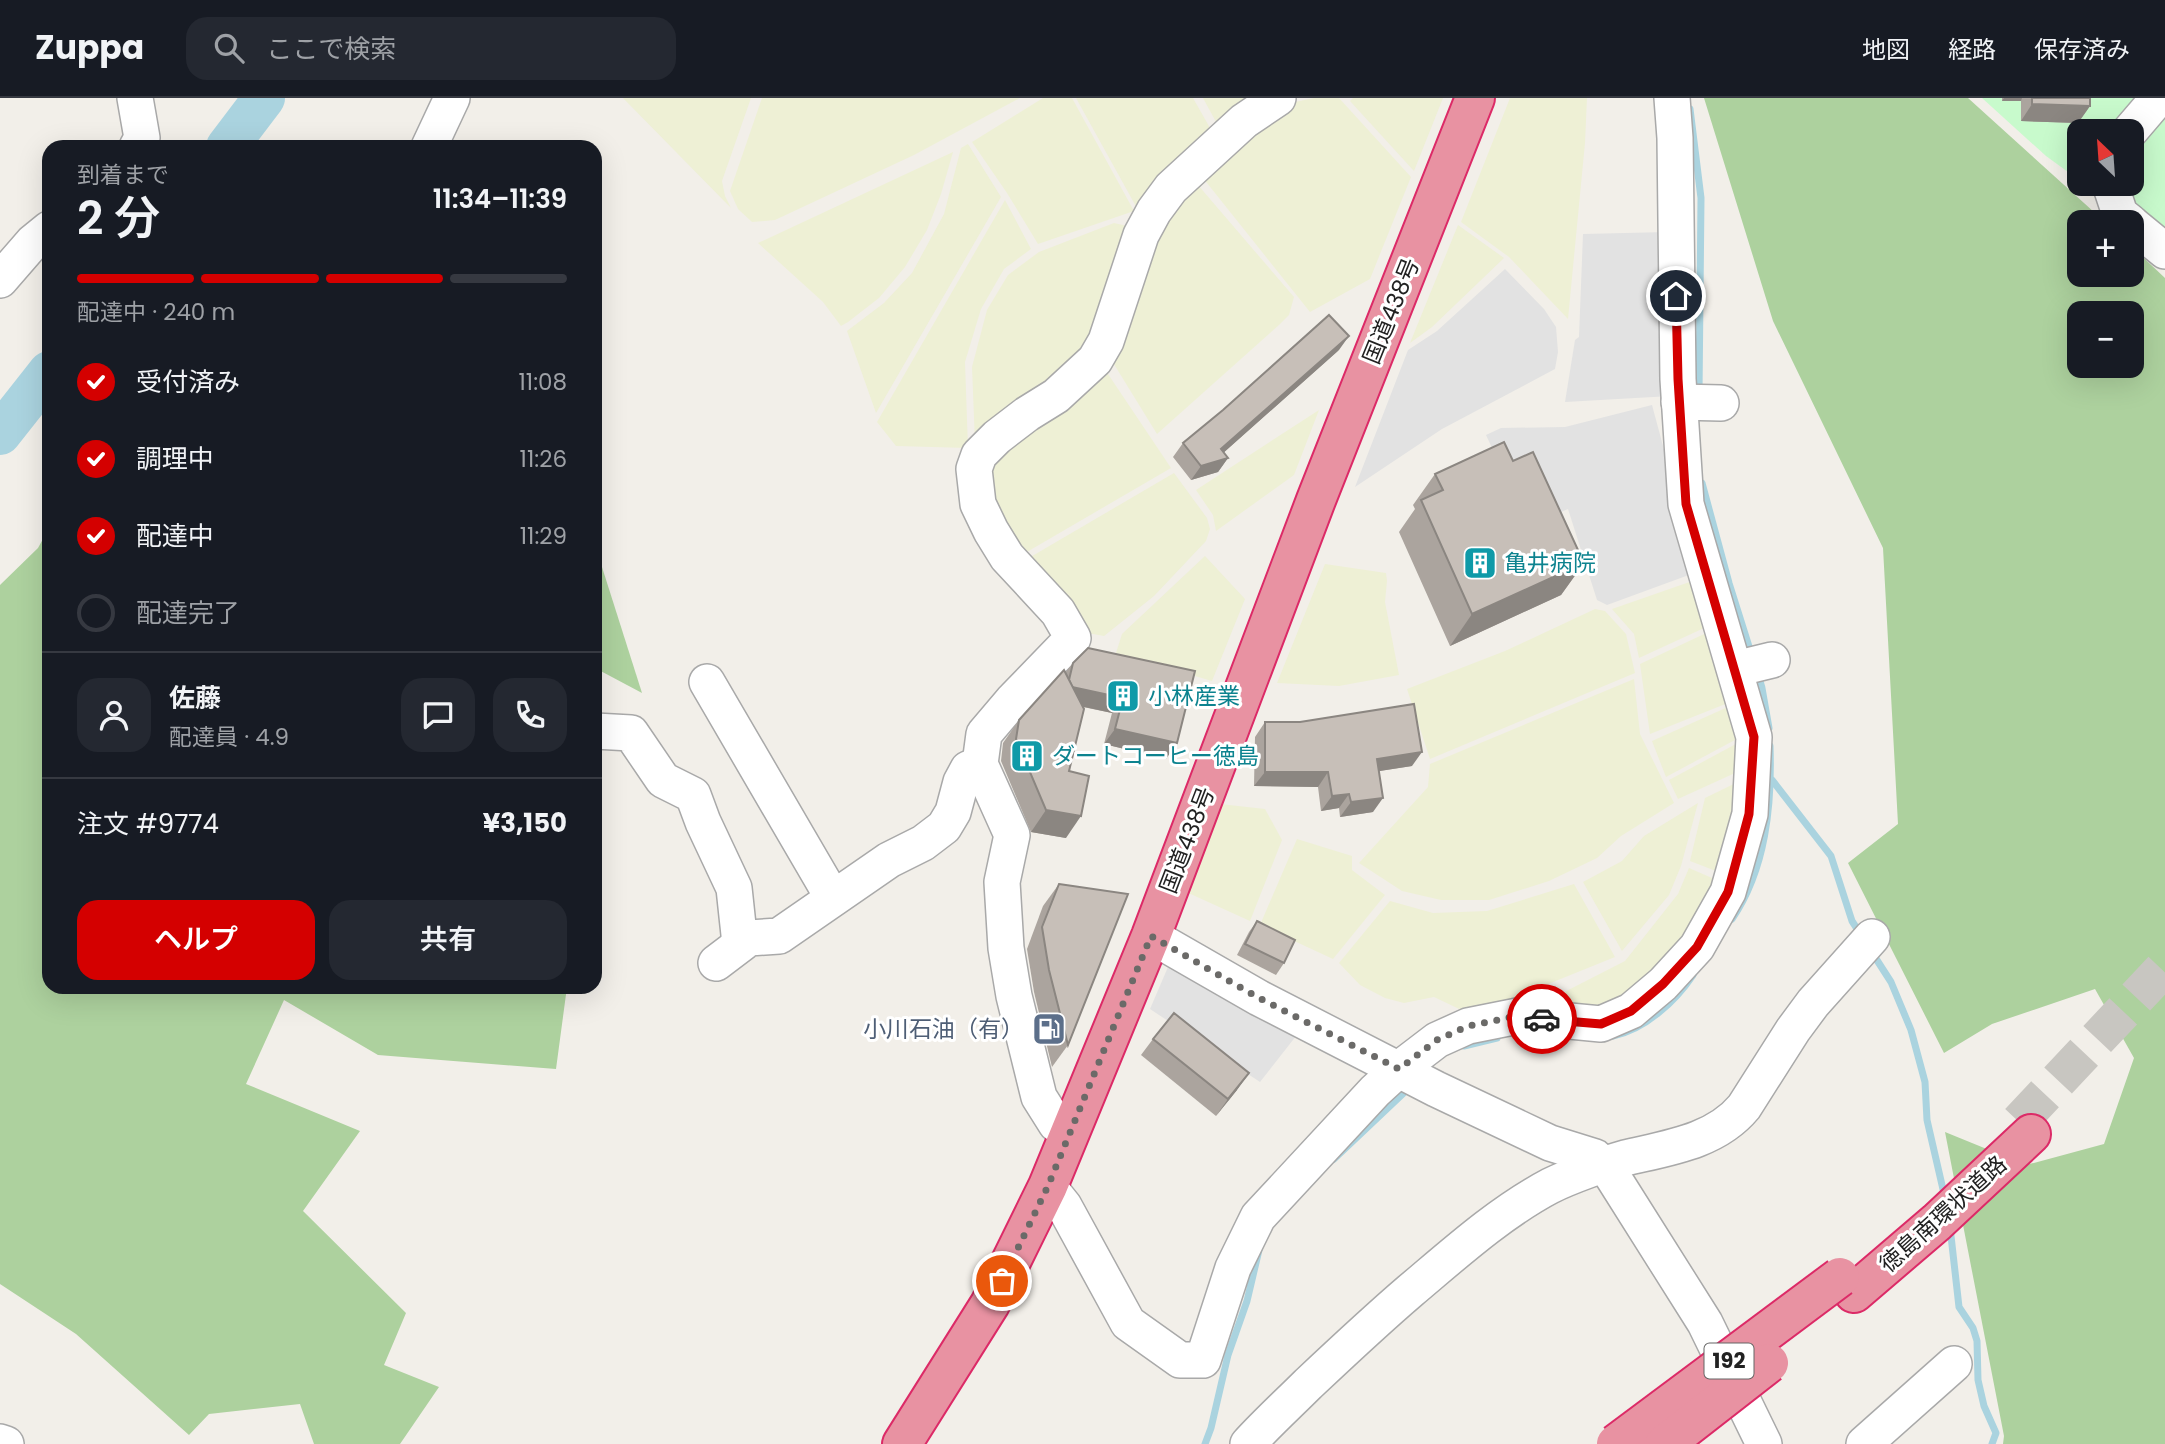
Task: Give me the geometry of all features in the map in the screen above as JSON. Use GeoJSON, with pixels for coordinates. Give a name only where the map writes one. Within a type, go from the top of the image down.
{"type":"FeatureCollection","features":[{"type":"Feature","properties":{"kind":"highway","name":"国道438号"},"geometry":{"type":"LineString","coordinates":[[902,1444],[990,1304],[1048,1186],[1151,936],[1316,500],[1475,98]]}},
{"type":"Feature","properties":{"kind":"highway","name":"徳島南環状道路"},"geometry":{"type":"LineString","coordinates":[[1847,1285],[1895,1234],[1977,1174],[2025,1128]]}},
{"type":"Feature","properties":{"kind":"highway","name":"192"},"geometry":{"type":"LineString","coordinates":[[1616,1444],[1847,1285]]}},
{"type":"Feature","properties":{"kind":"highway","name":"192"},"geometry":{"type":"LineString","coordinates":[[1665,1444],[1847,1285]]}},
{"type":"Feature","properties":{"kind":"street"},"geometry":{"type":"LineString","coordinates":[[135,98],[141,140]]}},
{"type":"Feature","properties":{"kind":"street"},"geometry":{"type":"LineString","coordinates":[[432,140],[452,98]]}},
{"type":"Feature","properties":{"kind":"street"},"geometry":{"type":"LineString","coordinates":[[1069,1134],[1056,1124],[1039,1097],[1014,996],[1006,948],[1002,882],[1012,835],[980,764],[984,734],[1073,638],[1058,612],[1007,557],[991,531],[978,504],[974,469],[979,455],[1007,429],[1056,396],[1096,360],[1106,341],[1141,235],[1171,188],[1244,121],[1278,98]]}},
{"type":"Feature","properties":{"kind":"street"},"geometry":{"type":"LineString","coordinates":[[1048,1186],[1065,1206],[1128,1323],[1181,1360],[1203,1360],[1233,1268],[1258,1217],[1375,1091],[1399,1069],[1437,1040],[1468,1026],[1517,1016],[1601,1024],[1631,1011],[1663,984],[1697,947],[1728,892],[1749,814],[1754,737],[1686,504],[1679,402],[1672,98]]}},
{"type":"Feature","properties":{"kind":"street"},"geometry":{"type":"LineString","coordinates":[[2140,119],[2154,103],[2165,98]]}},
{"type":"Feature","properties":{"kind":"street"},"geometry":{"type":"LineString","coordinates":[[2144,234],[2165,251]]}},
{"type":"Feature","properties":{"kind":"street"},"geometry":{"type":"LineString","coordinates":[[0,280],[42,235]]}},
{"type":"Feature","properties":{"kind":"street"},"geometry":{"type":"LineString","coordinates":[[1679,402],[1721,403]]}},
{"type":"Feature","properties":{"kind":"street"},"geometry":{"type":"LineString","coordinates":[[1735,669],[1772,660]]}},
{"type":"Feature","properties":{"kind":"street"},"geometry":{"type":"LineString","coordinates":[[707,682],[833,898]]}},
{"type":"Feature","properties":{"kind":"street"},"geometry":{"type":"LineString","coordinates":[[602,732],[631,733],[663,779],[693,795],[734,888],[728,954],[749,938],[779,936],[889,860],[923,843],[944,827],[953,812],[961,782],[968,769],[980,764]]}},
{"type":"Feature","properties":{"kind":"street"},"geometry":{"type":"LineString","coordinates":[[1151,936],[1259,998],[1436,1089],[1550,1143],[1595,1157],[1611,1174],[1704,1323],[1764,1444]]}},
{"type":"Feature","properties":{"kind":"street"},"geometry":{"type":"LineString","coordinates":[[1248,1444],[1365,1331],[1449,1258],[1503,1217],[1551,1186],[1603,1166],[1699,1138],[1735,1118],[1813,1003],[1872,937]]}},
{"type":"Feature","properties":{"kind":"street"},"geometry":{"type":"LineString","coordinates":[[1864,1444],[1954,1364]]}},
{"type":"Feature","properties":{"kind":"street"},"geometry":{"type":"LineString","coordinates":[[0,1442],[6,1444]]}},
{"type":"Feature","properties":{"kind":"green space"},"geometry":{"type":"Polygon","coordinates":[[[623,98],[751,98],[722,181],[731,208],[623,98]]]}},
{"type":"Feature","properties":{"kind":"green space"},"geometry":{"type":"Polygon","coordinates":[[[762,98],[1020,98],[914,155],[775,220],[752,222],[738,209],[730,191],[762,98]]]}},
{"type":"Feature","properties":{"kind":"green space"},"geometry":{"type":"Polygon","coordinates":[[[1043,98],[1072,98],[1134,211],[1038,244],[972,142],[1043,98]]]}},
{"type":"Feature","properties":{"kind":"green space"},"geometry":{"type":"Polygon","coordinates":[[[1076,98],[1193,98],[1214,135],[1138,210],[1076,98]]]}},
{"type":"Feature","properties":{"kind":"green space"},"geometry":{"type":"Polygon","coordinates":[[[1203,98],[1261,98],[1221,131],[1203,98]]]}},
{"type":"Feature","properties":{"kind":"green space"},"geometry":{"type":"Polygon","coordinates":[[[1314,98],[1339,98],[1411,177],[1370,279],[1310,312],[1199,173],[1261,118],[1295,102],[1314,98]]]}},
{"type":"Feature","properties":{"kind":"green space"},"geometry":{"type":"Polygon","coordinates":[[[1353,98],[1443,98],[1414,171],[1350,101],[1353,98]]]}},
{"type":"Feature","properties":{"kind":"green space"},"geometry":{"type":"Polygon","coordinates":[[[1510,98],[1587,98],[1568,319],[1509,257],[1461,222],[1510,98]]]}},
{"type":"Feature","properties":{"kind":"green space"},"geometry":{"type":"Polygon","coordinates":[[[1704,98],[1968,98],[2067,188],[2067,196],[2076,196],[2092,210],[2067,210],[2067,287],[2144,287],[2144,258],[2165,278],[2165,1444],[2003,1444],[2004,1436],[1945,1132],[2026,1165],[2104,1144],[2134,1058],[2095,989],[1992,1024],[1944,1053],[1848,863],[1898,824],[1883,548],[1773,321],[1704,98]]]}},
{"type":"Feature","properties":{"kind":"green space"},"geometry":{"type":"Polygon","coordinates":[[[1982,98],[2144,98],[2128,119],[2067,119],[2067,171],[2046,156],[1982,98]]]}},
{"type":"Feature","properties":{"kind":"green space"},"geometry":{"type":"Polygon","coordinates":[[[2165,115],[2165,239],[2144,223],[2144,210],[2125,208],[2122,196],[2144,196],[2144,136],[2165,115]]]}},
{"type":"Feature","properties":{"kind":"green space"},"geometry":{"type":"Polygon","coordinates":[[[968,144],[1001,197],[876,413],[847,331],[884,303],[912,273],[944,214],[961,148],[968,144]]]}},
{"type":"Feature","properties":{"kind":"green space"},"geometry":{"type":"Polygon","coordinates":[[[953,152],[927,230],[905,267],[879,298],[841,326],[823,302],[758,243],[953,152]]]}},
{"type":"Feature","properties":{"kind":"green space"},"geometry":{"type":"Polygon","coordinates":[[[1192,178],[1294,297],[1289,315],[1279,325],[1157,434],[1112,361],[1147,246],[1192,178]]]}},
{"type":"Feature","properties":{"kind":"green space"},"geometry":{"type":"Polygon","coordinates":[[[1005,200],[1031,249],[1004,269],[981,309],[965,362],[968,448],[896,446],[877,422],[1005,200]]]}},
{"type":"Feature","properties":{"kind":"green space"},"geometry":{"type":"Polygon","coordinates":[[[1114,223],[1136,228],[1098,340],[975,443],[972,367],[987,310],[1008,275],[1039,252],[1114,223]]]}},
{"type":"Feature","properties":{"kind":"green space"},"geometry":{"type":"Polygon","coordinates":[[[1458,225],[1504,258],[1432,327],[1410,343],[1458,225]]]}},
{"type":"Feature","properties":{"kind":"green space"},"geometry":{"type":"Polygon","coordinates":[[[1099,372],[1108,374],[1171,468],[1020,556],[998,528],[988,460],[1099,372]]]}},
{"type":"Feature","properties":{"kind":"green space"},"geometry":{"type":"Polygon","coordinates":[[[1319,410],[1294,475],[1216,531],[1213,515],[1196,490],[1319,410]]]}},
{"type":"Feature","properties":{"kind":"green space"},"geometry":{"type":"Polygon","coordinates":[[[1174,473],[1207,518],[1210,529],[1206,541],[1154,596],[1104,636],[1082,632],[1022,562],[1174,473]]]}},
{"type":"Feature","properties":{"kind":"green space"},"geometry":{"type":"Polygon","coordinates":[[[42,541],[42,994],[566,994],[556,1069],[378,1055],[284,1000],[246,1084],[360,1131],[303,1211],[406,1313],[384,1365],[439,1387],[400,1444],[314,1444],[300,1404],[209,1414],[189,1435],[76,1334],[0,1284],[0,585],[38,548],[42,541]]]}},
{"type":"Feature","properties":{"kind":"green space"},"geometry":{"type":"Polygon","coordinates":[[[1205,556],[1245,599],[1212,681],[1116,653],[1122,634],[1205,556]]]}},
{"type":"Feature","properties":{"kind":"green space"},"geometry":{"type":"Polygon","coordinates":[[[1325,564],[1386,573],[1385,602],[1399,675],[1339,686],[1277,683],[1325,564]]]}},
{"type":"Feature","properties":{"kind":"green space"},"geometry":{"type":"Polygon","coordinates":[[[602,567],[642,693],[602,672],[602,567]]]}},
{"type":"Feature","properties":{"kind":"green space"},"geometry":{"type":"Polygon","coordinates":[[[1701,578],[1715,623],[1639,658],[1634,634],[1612,609],[1701,578]]]}},
{"type":"Feature","properties":{"kind":"green space"},"geometry":{"type":"Polygon","coordinates":[[[1595,609],[1605,611],[1626,634],[1635,673],[1430,759],[1407,689],[1505,651],[1595,609]]]}},
{"type":"Feature","properties":{"kind":"green space"},"geometry":{"type":"Polygon","coordinates":[[[1717,628],[1738,699],[1650,734],[1640,664],[1717,628]]]}},
{"type":"Feature","properties":{"kind":"green space"},"geometry":{"type":"Polygon","coordinates":[[[1634,679],[1640,734],[1674,803],[1621,836],[1597,858],[1549,881],[1489,900],[1441,900],[1402,891],[1359,863],[1428,787],[1430,764],[1634,679]]]}},
{"type":"Feature","properties":{"kind":"green space"},"geometry":{"type":"Polygon","coordinates":[[[1739,702],[1746,734],[1666,777],[1652,741],[1739,702]]]}},
{"type":"Feature","properties":{"kind":"green space"},"geometry":{"type":"Polygon","coordinates":[[[1747,738],[1746,768],[1678,799],[1669,780],[1747,738]]]}},
{"type":"Feature","properties":{"kind":"green space"},"geometry":{"type":"Polygon","coordinates":[[[1742,780],[1721,873],[1690,861],[1705,798],[1742,780]]]}},
{"type":"Feature","properties":{"kind":"green space"},"geometry":{"type":"Polygon","coordinates":[[[1698,803],[1681,866],[1669,895],[1622,951],[1583,882],[1622,861],[1644,836],[1698,803]]]}},
{"type":"Feature","properties":{"kind":"green space"},"geometry":{"type":"Polygon","coordinates":[[[1220,804],[1265,809],[1282,840],[1250,921],[1184,891],[1220,804]]]}},
{"type":"Feature","properties":{"kind":"green space"},"geometry":{"type":"Polygon","coordinates":[[[1297,839],[1352,856],[1352,870],[1385,895],[1333,959],[1260,925],[1297,839]]]}},
{"type":"Feature","properties":{"kind":"green space"},"geometry":{"type":"Polygon","coordinates":[[[1689,868],[1719,881],[1680,958],[1601,1016],[1535,1007],[1625,961],[1678,894],[1689,868]]]}},
{"type":"Feature","properties":{"kind":"green space"},"geometry":{"type":"Polygon","coordinates":[[[1574,884],[1615,957],[1526,993],[1516,1008],[1476,1017],[1434,997],[1404,1003],[1385,998],[1360,985],[1339,963],[1390,901],[1433,913],[1487,911],[1574,884]]]}},
{"type":"Feature","properties":{"kind":"shaded area"},"geometry":{"type":"Polygon","coordinates":[[[1667,232],[1671,396],[1565,402],[1575,340],[1579,337],[1583,234],[1667,232]]]}},
{"type":"Feature","properties":{"kind":"shaded area"},"geometry":{"type":"Polygon","coordinates":[[[1505,269],[1544,309],[1556,327],[1558,352],[1555,369],[1442,429],[1355,487],[1408,350],[1437,331],[1505,269]]]}},
{"type":"Feature","properties":{"kind":"shaded area"},"geometry":{"type":"Polygon","coordinates":[[[1652,405],[1697,572],[1607,605],[1597,600],[1568,509],[1537,522],[1505,476],[1486,435],[1501,428],[1565,427],[1652,405]]]}},
{"type":"Feature","properties":{"kind":"shaded area"},"geometry":{"type":"Polygon","coordinates":[[[1171,960],[1300,1031],[1260,1082],[1150,1009],[1171,960]]]}},
{"type":"Feature","properties":{"kind":"building"},"geometry":{"type":"Polygon","coordinates":[[[2032,98],[2090,98],[2090,106],[2032,104],[2032,98]]]}},
{"type":"Feature","properties":{"kind":"building"},"geometry":{"type":"Polygon","coordinates":[[[1329,315],[1349,336],[1221,449],[1228,458],[1201,466],[1183,443],[1329,315]]]}},
{"type":"Feature","properties":{"kind":"building","name":"亀井病院"},"geometry":{"type":"Polygon","coordinates":[[[1504,442],[1513,461],[1533,452],[1584,563],[1472,614],[1421,500],[1443,490],[1435,474],[1504,442]]]}},
{"type":"Feature","properties":{"kind":"building"},"geometry":{"type":"Polygon","coordinates":[[[1088,648],[1195,671],[1177,743],[1115,729],[1123,698],[1072,687],[1069,680],[1073,663],[1088,648]]]}},
{"type":"Feature","properties":{"kind":"building"},"geometry":{"type":"Polygon","coordinates":[[[1064,670],[1084,709],[1069,771],[1089,776],[1081,816],[1046,810],[1016,739],[1019,720],[1064,670]]]}},
{"type":"Feature","properties":{"kind":"building"},"geometry":{"type":"Polygon","coordinates":[[[1414,704],[1422,752],[1377,759],[1383,798],[1351,802],[1349,794],[1332,796],[1328,772],[1265,772],[1265,722],[1300,722],[1414,704]]]}},
{"type":"Feature","properties":{"kind":"building"},"geometry":{"type":"Polygon","coordinates":[[[1059,884],[1128,894],[1068,1045],[1049,970],[1042,927],[1059,884]]]}},
{"type":"Feature","properties":{"kind":"building"},"geometry":{"type":"Polygon","coordinates":[[[1257,921],[1295,940],[1284,963],[1245,944],[1257,921]]]}},
{"type":"Feature","properties":{"kind":"building"},"geometry":{"type":"Polygon","coordinates":[[[1174,1013],[1249,1073],[1228,1099],[1153,1039],[1174,1013]]]}},
{"type":"Feature","properties":{"kind":"waterway"},"geometry":{"type":"LineString","coordinates":[[232,140],[264,98]]}},
{"type":"Feature","properties":{"kind":"waterway"},"geometry":{"type":"LineString","coordinates":[[1690,109],[1701,198],[1699,394]]}},
{"type":"Feature","properties":{"kind":"waterway"},"geometry":{"type":"LineString","coordinates":[[0,434],[42,381]]}},
{"type":"Feature","properties":{"kind":"waterway"},"geometry":{"type":"LineString","coordinates":[[1702,483],[1752,656]]}},
{"type":"Feature","properties":{"kind":"waterway"},"geometry":{"type":"LineString","coordinates":[[1758,674],[1769,728]]}},
{"type":"Feature","properties":{"kind":"waterway"},"geometry":{"type":"LineString","coordinates":[[1732,919],[1753,879],[1764,836],[1770,791],[1770,746]]}},
{"type":"Feature","properties":{"kind":"waterway"},"geometry":{"type":"LineString","coordinates":[[1772,780],[1831,856],[1852,921],[1861,935]]}},
{"type":"Feature","properties":{"kind":"waterway"},"geometry":{"type":"LineString","coordinates":[[1873,954],[1891,982],[1911,1030],[1925,1082],[1927,1120],[1945,1198]]}},
{"type":"Feature","properties":{"kind":"waterway"},"geometry":{"type":"LineString","coordinates":[[1613,1036],[1636,1028],[1658,1013],[1693,975]]}},
{"type":"Feature","properties":{"kind":"waterway"},"geometry":{"type":"LineString","coordinates":[[1464,1046],[1497,1038]]}},
{"type":"Feature","properties":{"kind":"waterway"},"geometry":{"type":"LineString","coordinates":[[1334,1159],[1409,1088]]}},
{"type":"Feature","properties":{"kind":"waterway"},"geometry":{"type":"LineString","coordinates":[[1950,1227],[1959,1307],[1973,1328],[1977,1341],[1978,1380],[1984,1406],[1996,1433],[1992,1444]]}},
{"type":"Feature","properties":{"kind":"waterway"},"geometry":{"type":"LineString","coordinates":[[1205,1444],[1228,1355],[1247,1301],[1259,1250]]}},
{"type":"Feature","properties":{"kind":"tunnel"},"geometry":{"type":"LineString","coordinates":[[2019,1122],[2165,967]]}},
{"type":"Feature","properties":{"kind":"way so far"},"geometry":{"type":"LineString","coordinates":[[1002,1281],[1048,1186],[1151,936],[1259,998],[1399,1069],[1437,1040],[1468,1026],[1517,1016],[1542,1019]]}},
{"type":"Feature","properties":{"kind":"place","name":"亀井病院"},"geometry":{"type":"Point","coordinates":[1480,563]}},
{"type":"Feature","properties":{"kind":"place","name":"小林産業"},"geometry":{"type":"Point","coordinates":[1123,696]}},
{"type":"Feature","properties":{"kind":"place","name":"ダートコーヒー徳島"},"geometry":{"type":"Point","coordinates":[1027,756]}},
{"type":"Feature","properties":{"kind":"place","name":"小川石油（有）"},"geometry":{"type":"Point","coordinates":[1049,1029]}},
{"type":"Feature","properties":{"kind":"route"},"geometry":{"type":"LineString","coordinates":[[1542,1019],[1601,1024],[1631,1011],[1663,984],[1697,947],[1728,892],[1749,814],[1754,737],[1686,504],[1676,296]]}}]}
